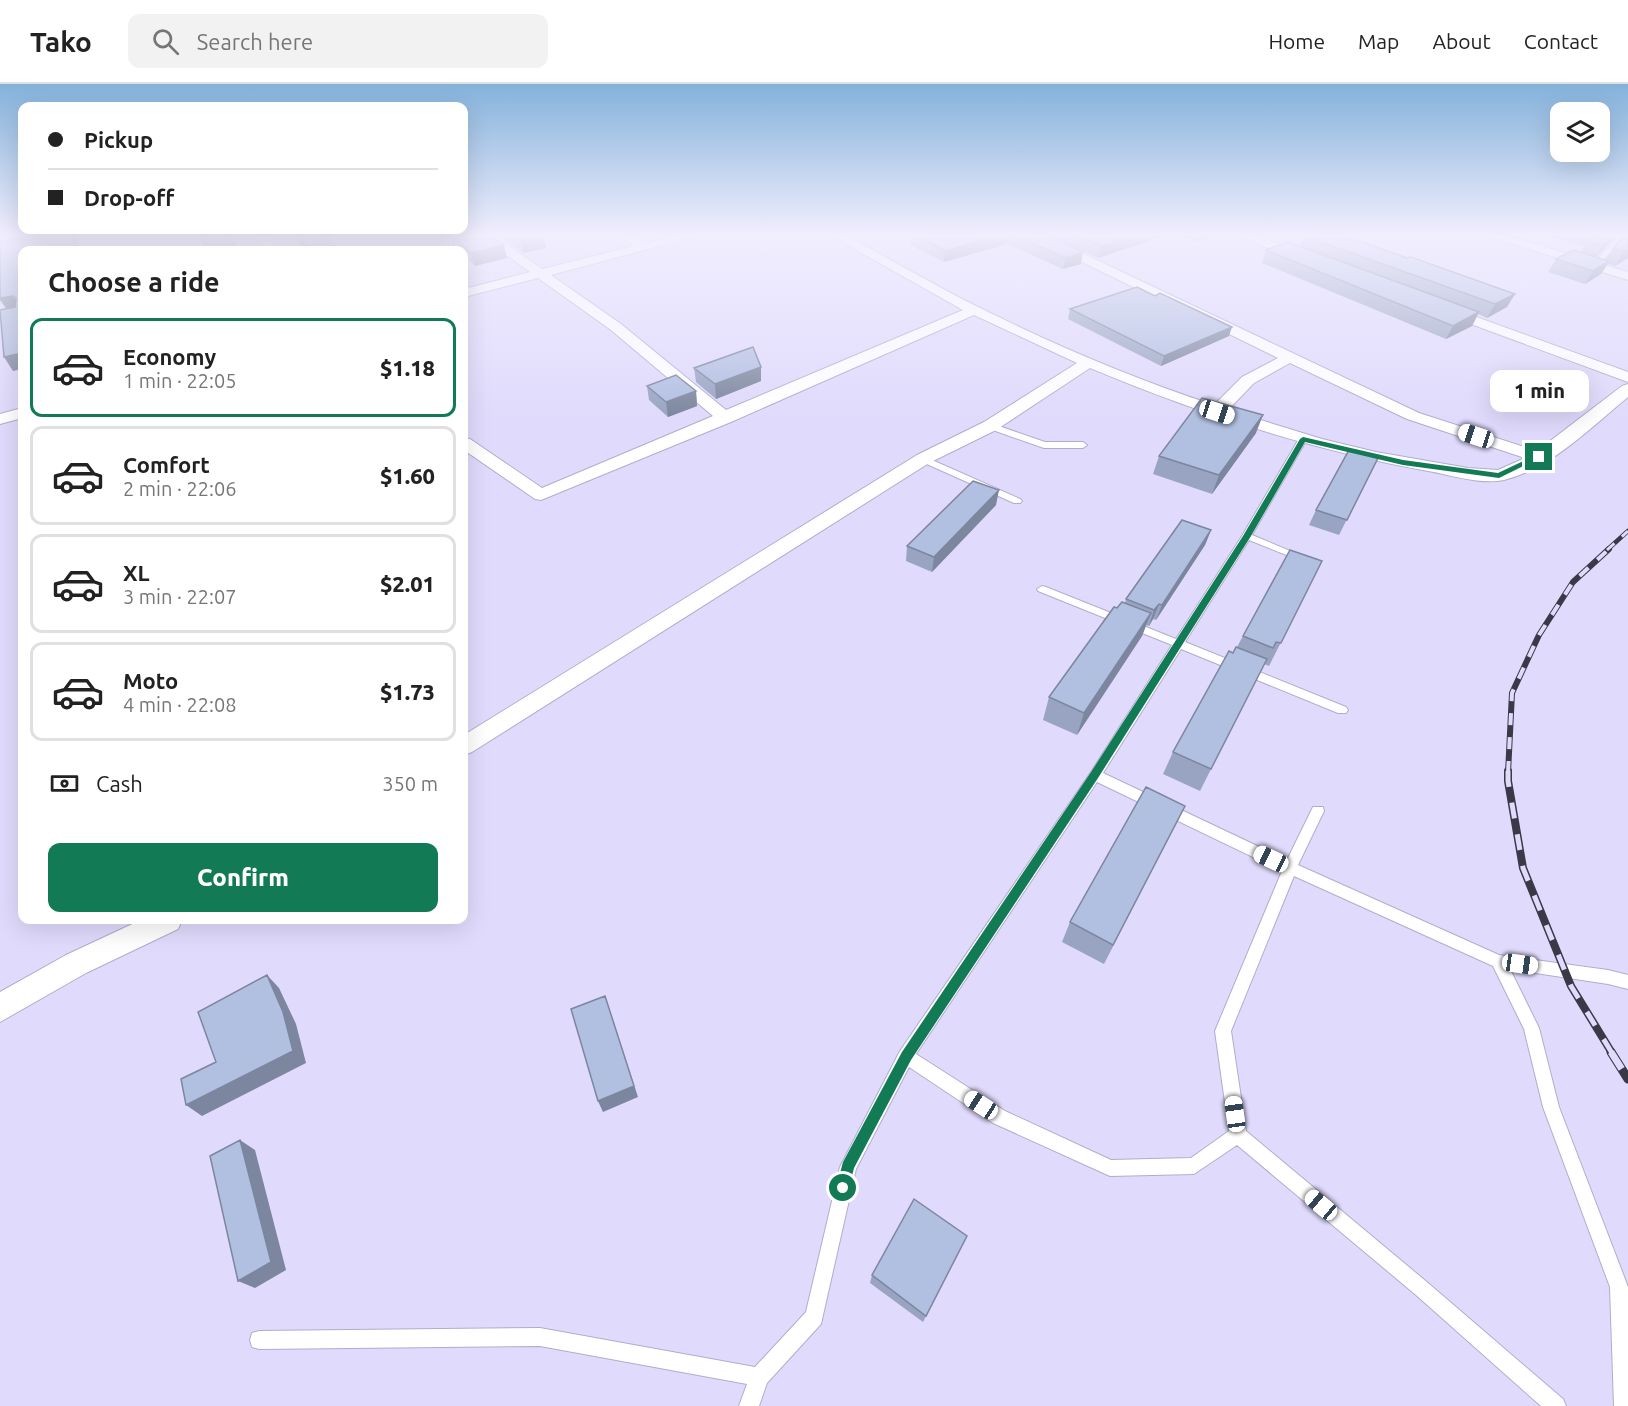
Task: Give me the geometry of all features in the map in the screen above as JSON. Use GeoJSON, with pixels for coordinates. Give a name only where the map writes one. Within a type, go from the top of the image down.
{"type":"FeatureCollection","features":[{"type":"Feature","properties":{"kind":"street"},"geometry":{"type":"LineString","coordinates":[[570,295],[616,327],[725,418]]}},
{"type":"Feature","properties":{"kind":"street"},"geometry":{"type":"LineString","coordinates":[[947,295],[1089,362],[1217,412],[1303,439],[1403,462],[1499,476],[1539,457],[1628,389]]}},
{"type":"Feature","properties":{"kind":"street"},"geometry":{"type":"LineString","coordinates":[[1157,295],[1413,416],[1539,457]]}},
{"type":"Feature","properties":{"kind":"street"},"geometry":{"type":"LineString","coordinates":[[1427,303],[1628,377]]}},
{"type":"Feature","properties":{"kind":"street"},"geometry":{"type":"LineString","coordinates":[[468,446],[541,495],[975,310]]}},
{"type":"Feature","properties":{"kind":"street"},"geometry":{"type":"LineString","coordinates":[[1217,412],[1248,381],[1289,358]]}},
{"type":"Feature","properties":{"kind":"street"},"geometry":{"type":"LineString","coordinates":[[468,743],[923,459],[990,426],[1089,362]]}},
{"type":"Feature","properties":{"kind":"street"},"geometry":{"type":"LineString","coordinates":[[0,419],[18,414]]}},
{"type":"Feature","properties":{"kind":"street"},"geometry":{"type":"LineString","coordinates":[[0,1008],[76,964],[160,924]]}},
{"type":"Feature","properties":{"kind":"lane"},"geometry":{"type":"LineString","coordinates":[[990,426],[1044,445],[1083,445]]}},
{"type":"Feature","properties":{"kind":"lane"},"geometry":{"type":"LineString","coordinates":[[748,1406],[759,1377],[814,1317],[848,1167],[906,1056],[1095,775],[1247,536],[1303,439]]}},
{"type":"Feature","properties":{"kind":"lane"},"geometry":{"type":"LineString","coordinates":[[923,459],[1017,501]]}},
{"type":"Feature","properties":{"kind":"lane"},"geometry":{"type":"LineString","coordinates":[[1247,536],[1311,562]]}},
{"type":"Feature","properties":{"kind":"lane"},"geometry":{"type":"LineString","coordinates":[[1042,589],[1342,710]]}},
{"type":"Feature","properties":{"kind":"lane"},"geometry":{"type":"LineString","coordinates":[[1095,775],[1290,868],[1498,961],[1628,982]]}},
{"type":"Feature","properties":{"kind":"lane"},"geometry":{"type":"LineString","coordinates":[[1318,811],[1290,868],[1223,1030],[1238,1135],[1422,1289],[1556,1406]]}},
{"type":"Feature","properties":{"kind":"lane"},"geometry":{"type":"LineString","coordinates":[[1498,961],[1531,1028],[1551,1107],[1619,1287],[1624,1406]]}},
{"type":"Feature","properties":{"kind":"lane"},"geometry":{"type":"LineString","coordinates":[[906,1056],[999,1117],[1110,1168],[1194,1166],[1238,1135]]}},
{"type":"Feature","properties":{"kind":"lane"},"geometry":{"type":"LineString","coordinates":[[259,1340],[540,1336],[759,1377]]}},
{"type":"Feature","properties":{"kind":"building"},"geometry":{"type":"Polygon","coordinates":[[[0,295],[18,295],[18,354],[4,357],[0,310],[15,307],[16,298],[13,296],[0,298],[0,295]]]}},
{"type":"Feature","properties":{"kind":"building"},"geometry":{"type":"Polygon","coordinates":[[[1114,295],[1164,295],[1232,327],[1164,356],[1070,309],[1114,295]]]}},
{"type":"Feature","properties":{"kind":"building"},"geometry":{"type":"Polygon","coordinates":[[[1376,295],[1432,295],[1479,312],[1453,326],[1376,295]]]}},
{"type":"Feature","properties":{"kind":"building"},"geometry":{"type":"Polygon","coordinates":[[[1469,295],[1514,295],[1495,304],[1469,295]]]}},
{"type":"Feature","properties":{"kind":"building"},"geometry":{"type":"Polygon","coordinates":[[[753,347],[761,367],[715,384],[694,368],[753,347]]]}},
{"type":"Feature","properties":{"kind":"building"},"geometry":{"type":"Polygon","coordinates":[[[676,375],[696,391],[666,402],[647,386],[676,375]]]}},
{"type":"Feature","properties":{"kind":"building"},"geometry":{"type":"Polygon","coordinates":[[[1202,398],[1263,415],[1219,475],[1159,456],[1202,398]]]}},
{"type":"Feature","properties":{"kind":"building"},"geometry":{"type":"Polygon","coordinates":[[[1349,450],[1378,458],[1347,520],[1316,510],[1349,450]]]}},
{"type":"Feature","properties":{"kind":"building"},"geometry":{"type":"Polygon","coordinates":[[[973,481],[999,490],[934,557],[907,546],[973,481]]]}},
{"type":"Feature","properties":{"kind":"building"},"geometry":{"type":"Polygon","coordinates":[[[1182,520],[1211,530],[1162,605],[1159,604],[1154,610],[1126,599],[1182,520]]]}},
{"type":"Feature","properties":{"kind":"building"},"geometry":{"type":"Polygon","coordinates":[[[1290,550],[1322,561],[1281,643],[1276,642],[1273,648],[1243,636],[1290,550]]]}},
{"type":"Feature","properties":{"kind":"building"},"geometry":{"type":"Polygon","coordinates":[[[1122,602],[1151,613],[1084,713],[1049,697],[1114,607],[1117,608],[1122,602]]]}},
{"type":"Feature","properties":{"kind":"building"},"geometry":{"type":"Polygon","coordinates":[[[1236,647],[1267,659],[1211,769],[1173,752],[1229,651],[1233,653],[1236,647]]]}},
{"type":"Feature","properties":{"kind":"building"},"geometry":{"type":"Polygon","coordinates":[[[1146,787],[1185,806],[1113,945],[1070,922],[1146,787]]]}},
{"type":"Feature","properties":{"kind":"building"},"geometry":{"type":"Polygon","coordinates":[[[267,975],[283,1012],[293,1051],[186,1105],[181,1079],[216,1062],[198,1012],[267,975]]]}},
{"type":"Feature","properties":{"kind":"building"},"geometry":{"type":"Polygon","coordinates":[[[605,996],[634,1086],[598,1101],[571,1009],[605,996]]]}},
{"type":"Feature","properties":{"kind":"building"},"geometry":{"type":"Polygon","coordinates":[[[240,1140],[271,1262],[238,1281],[210,1156],[240,1140]]]}},
{"type":"Feature","properties":{"kind":"building"},"geometry":{"type":"Polygon","coordinates":[[[914,1199],[967,1236],[926,1316],[872,1275],[914,1199]]]}},
{"type":"Feature","properties":{"kind":"railway"},"geometry":{"type":"LineString","coordinates":[[1607,550],[1628,531]]}},
{"type":"Feature","properties":{"kind":"railway"},"geometry":{"type":"LineString","coordinates":[[1508,773],[1512,693],[1539,635],[1573,582],[1609,549]]}},
{"type":"Feature","properties":{"kind":"railway"},"geometry":{"type":"LineString","coordinates":[[1508,773],[1523,868],[1571,986],[1612,1053]]}},
{"type":"Feature","properties":{"kind":"railway"},"geometry":{"type":"LineString","coordinates":[[1611,1052],[1628,1079]]}},
{"type":"Feature","properties":{"kind":"route"},"geometry":{"type":"LineString","coordinates":[[843,1188],[848,1167],[906,1056],[1095,775],[1247,536],[1303,439],[1403,462],[1499,476],[1539,457]]}}]}
